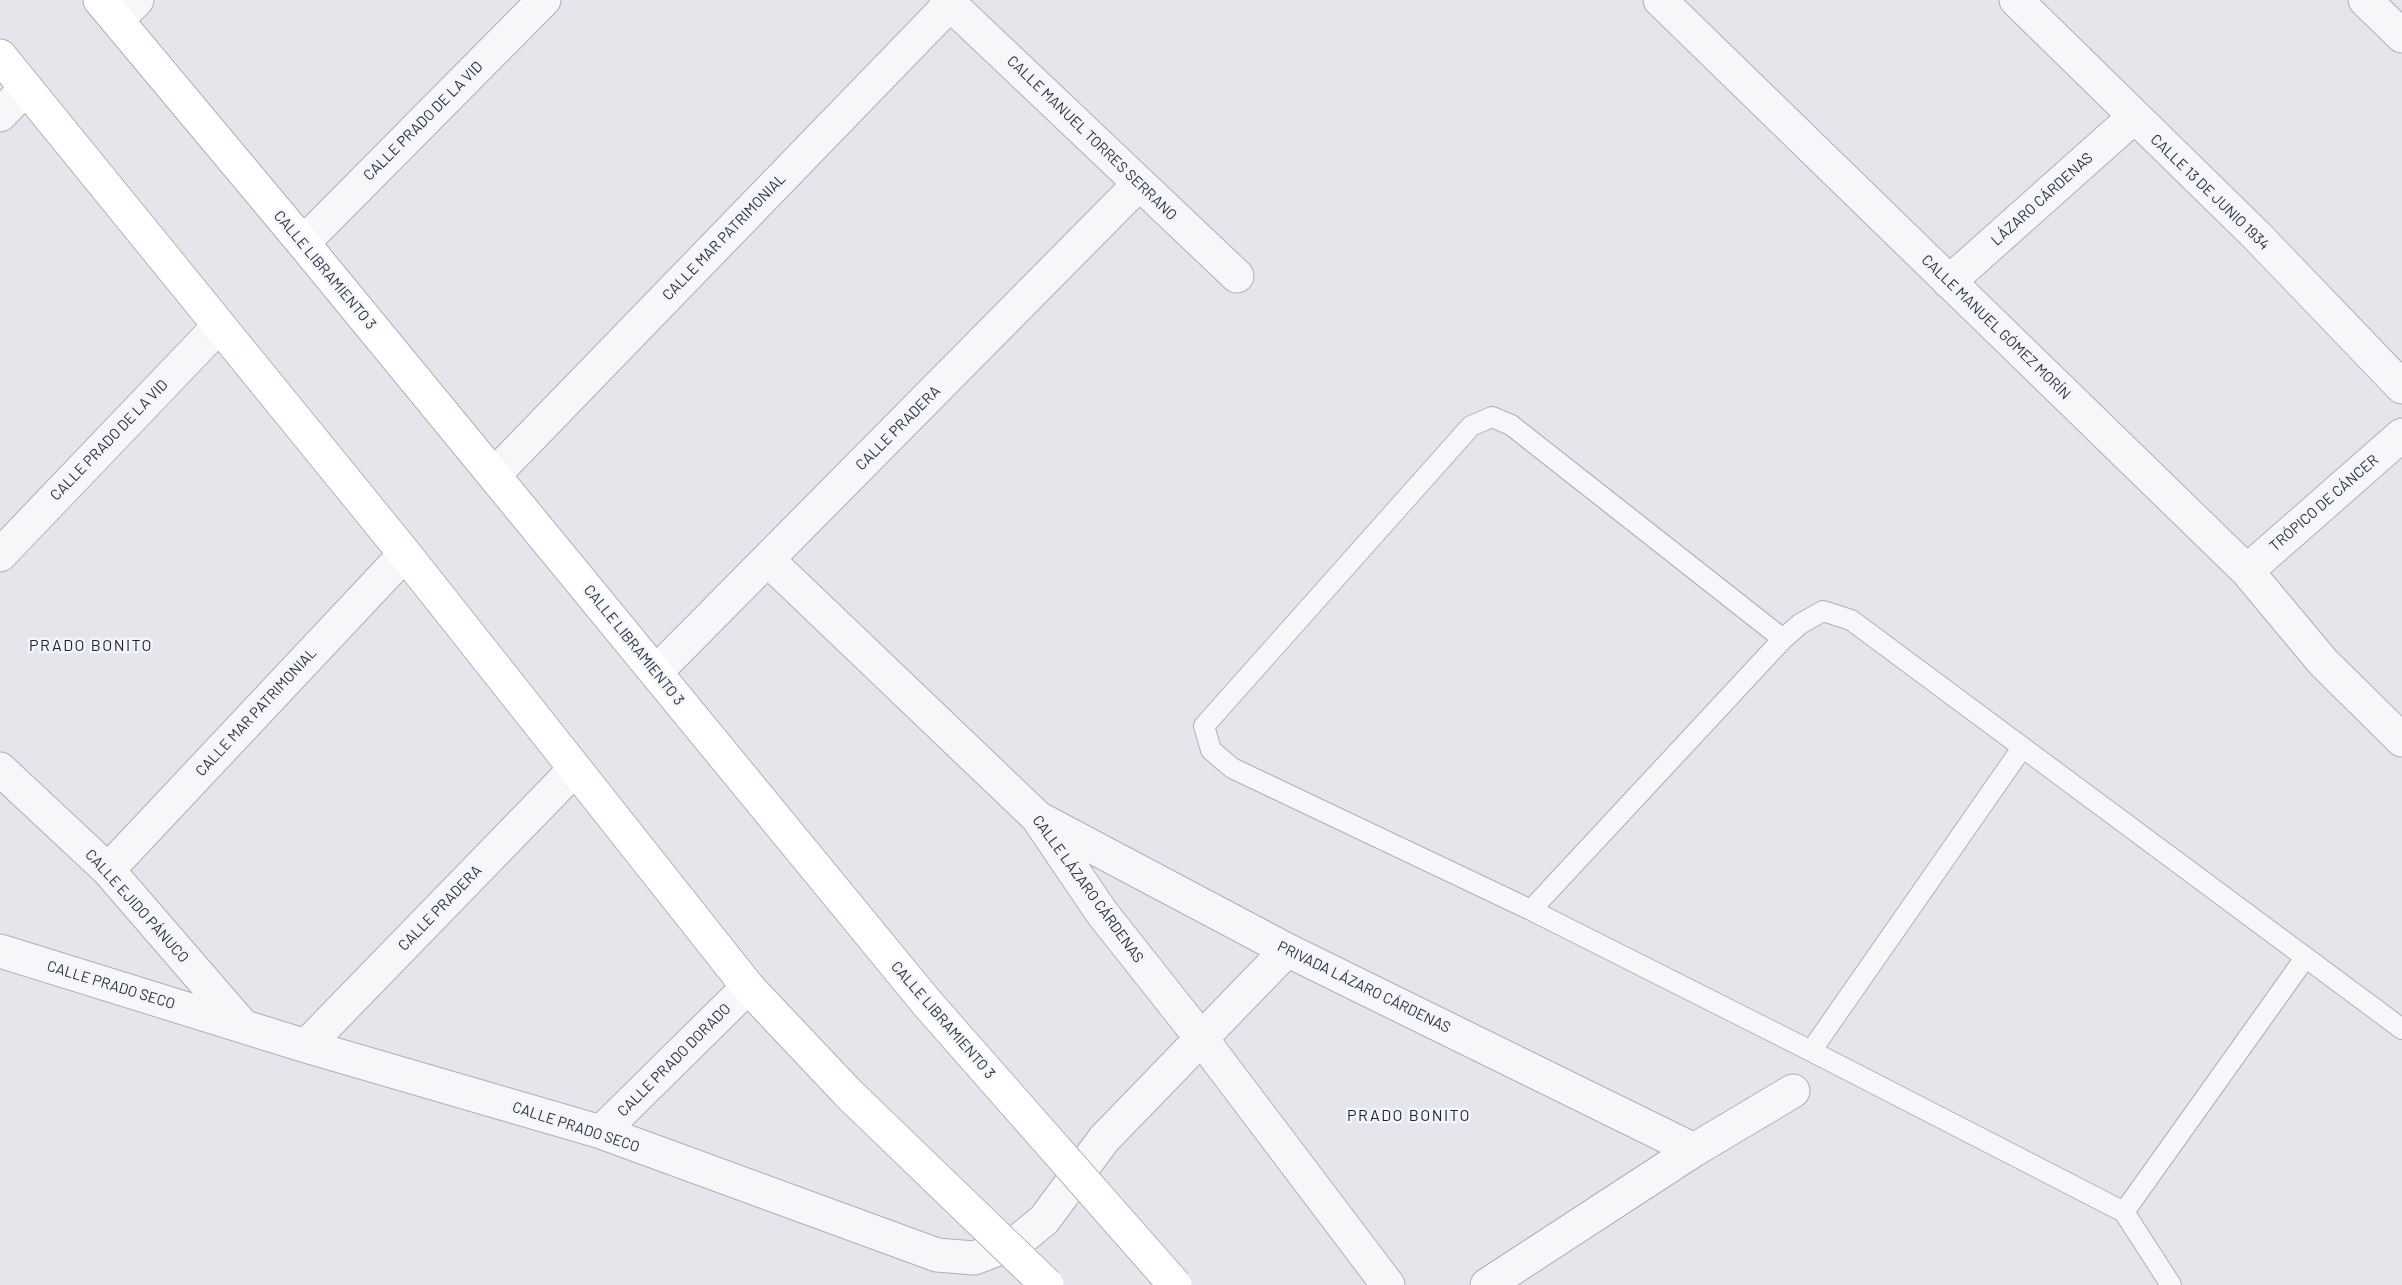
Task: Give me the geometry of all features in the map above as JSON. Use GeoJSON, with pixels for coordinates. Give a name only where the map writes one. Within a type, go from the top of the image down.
{"type":"FeatureCollection","features":[{"type":"Feature","properties":{"kind":"street","name":"CALLE PRADO DE LA VID"},"geometry":{"type":"LineString","coordinates":[[303,243],[544,0]]}},
{"type":"Feature","properties":{"kind":"street","name":"CALLE MANUEL GÓMEZ MORÍN"},"geometry":{"type":"LineString","coordinates":[[1660,0],[2247,571],[2322,662],[2402,740]]}},
{"type":"Feature","properties":{"kind":"street","name":"CALLE 13 DE JUNIO 1934"},"geometry":{"type":"LineString","coordinates":[[2016,0],[2256,236],[2402,387]]}},
{"type":"Feature","properties":{"kind":"street"},"geometry":{"type":"LineString","coordinates":[[2365,0],[2402,36]]}},
{"type":"Feature","properties":{"kind":"street","name":"CALLE MANUEL TORRES SERRANO"},"geometry":{"type":"LineString","coordinates":[[950,1],[1138,184],[1237,276]]}},
{"type":"Feature","properties":{"kind":"street","name":"CALLE MAR PATRIMONIAL"},"geometry":{"type":"LineString","coordinates":[[494,475],[950,1]]}},
{"type":"Feature","properties":{"kind":"street","name":"CALLE LIBRAMIENTO 3"},"geometry":{"type":"LineString","coordinates":[[118,7],[303,243],[927,1003],[1175,1285]]}},
{"type":"Feature","properties":{"kind":"street"},"geometry":{"type":"LineString","coordinates":[[0,56],[405,554],[748,987],[849,1094],[1047,1285]]}},
{"type":"Feature","properties":{"kind":"street"},"geometry":{"type":"LineString","coordinates":[[0,115],[26,88]]}},
{"type":"Feature","properties":{"kind":"street","name":"LÁZARO CÁRDENAS"},"geometry":{"type":"LineString","coordinates":[[1949,282],[2134,117]]}},
{"type":"Feature","properties":{"kind":"street","name":"CALLE PRADERA"},"geometry":{"type":"LineString","coordinates":[[656,672],[1138,184]]}},
{"type":"Feature","properties":{"kind":"street","name":"CALLE PRADO DE LA VID"},"geometry":{"type":"LineString","coordinates":[[0,555],[219,326]]}},
{"type":"Feature","properties":{"kind":"street","name":"TRÓPICO DE CÁNCER"},"geometry":{"type":"LineString","coordinates":[[2247,571],[2402,435]]}},
{"type":"Feature","properties":{"kind":"street","name":"CALLE MAR PATRIMONIAL"},"geometry":{"type":"LineString","coordinates":[[108,870],[405,554]]}},
{"type":"Feature","properties":{"kind":"street","name":"CALLE LÁZARO CÁRDENAS"},"geometry":{"type":"LineString","coordinates":[[768,560],[1037,817],[1102,913],[1201,1038],[1388,1285]]}},
{"type":"Feature","properties":{"kind":"street","name":"CALLE EJIDO PÁNUCO"},"geometry":{"type":"LineString","coordinates":[[0,769],[108,870],[242,1025]]}},
{"type":"Feature","properties":{"kind":"street","name":"CALLE PRADERA"},"geometry":{"type":"LineString","coordinates":[[306,1046],[575,769]]}},
{"type":"Feature","properties":{"kind":"street","name":"PRIVADA LÁZARO CÁRDENAS"},"geometry":{"type":"LineString","coordinates":[[1037,817],[1287,950],[1694,1150]]}},
{"type":"Feature","properties":{"kind":"street","name":"CALLE PRADO SECO"},"geometry":{"type":"LineString","coordinates":[[0,951],[306,1046],[601,1132],[937,1255],[974,1258],[1017,1242],[1044,1220],[1104,1139],[1287,950]]}},
{"type":"Feature","properties":{"kind":"street","name":"CALLE PRADO DORADO"},"geometry":{"type":"LineString","coordinates":[[601,1132],[748,987]]}},
{"type":"Feature","properties":{"kind":"street"},"geometry":{"type":"LineString","coordinates":[[1487,1285],[1694,1150],[1793,1090]]}},
{"type":"Feature","properties":{"kind":"lane"},"geometry":{"type":"LineString","coordinates":[[1783,639],[1511,425],[1492,417],[1471,426],[1204,726],[1210,750],[1232,768],[1531,910],[2124,1212],[2171,1285]]}},
{"type":"Feature","properties":{"kind":"lane"},"geometry":{"type":"LineString","coordinates":[[1531,910],[1783,639],[1800,624],[1823,611],[1851,620],[2402,1029]]}},
{"type":"Feature","properties":{"kind":"lane"},"geometry":{"type":"LineString","coordinates":[[1811,1051],[2022,748]]}},
{"type":"Feature","properties":{"kind":"lane"},"geometry":{"type":"LineString","coordinates":[[2124,1212],[2305,958]]}},
{"type":"Feature","properties":{"kind":"district","name":"PRADO BONITO"},"geometry":{"type":"Point","coordinates":[91,646]}},
{"type":"Feature","properties":{"kind":"district","name":"PRADO BONITO"},"geometry":{"type":"Point","coordinates":[1409,1116]}}]}
